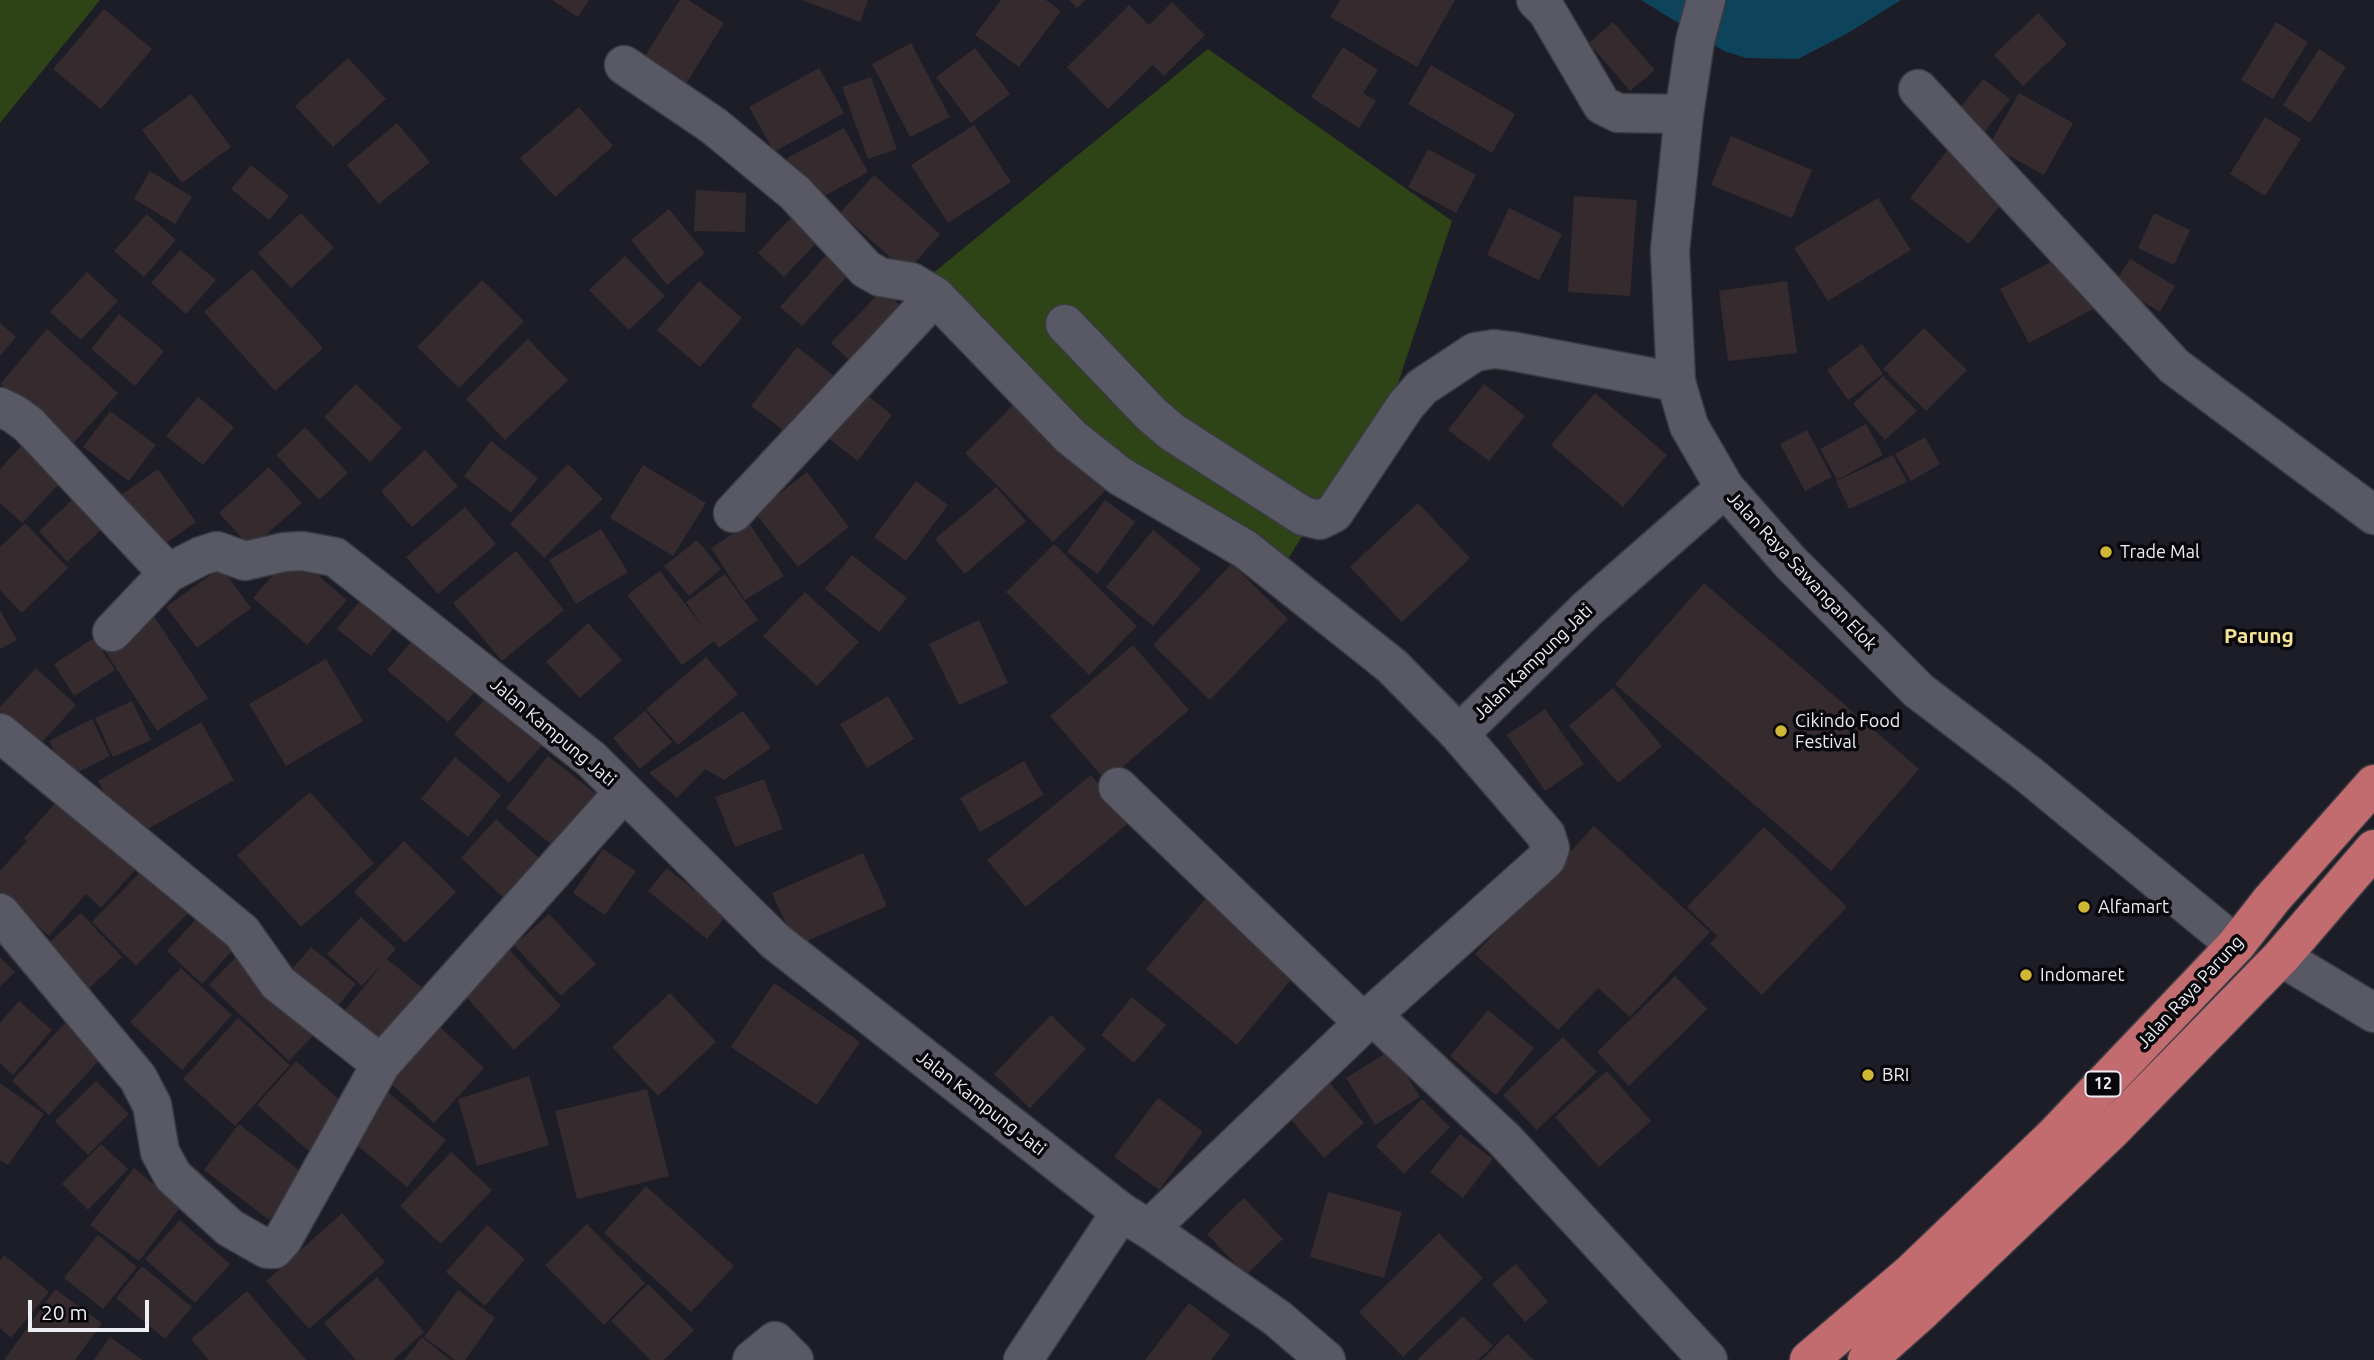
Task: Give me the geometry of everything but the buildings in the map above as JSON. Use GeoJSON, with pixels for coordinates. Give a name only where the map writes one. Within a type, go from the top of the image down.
{"type":"FeatureCollection","features":[{"type":"Feature","properties":{"kind":"highway","name":"Jalan Raya Parung"},"geometry":{"type":"LineString","coordinates":[[1809,1360],[1911,1273],[2053,1137],[2236,945],[2272,899],[2374,784]]}},
{"type":"Feature","properties":{"kind":"highway","name":"12"},"geometry":{"type":"LineString","coordinates":[[1867,1360],[2112,1130],[2281,957],[2374,849]]}},
{"type":"Feature","properties":{"kind":"street"},"geometry":{"type":"LineString","coordinates":[[1536,0],[1547,10],[1602,106],[1618,113],[1684,114]]}},
{"type":"Feature","properties":{"kind":"street","name":"Jalan Raya Sawangan Elok"},"geometry":{"type":"LineString","coordinates":[[1706,0],[1695,41],[1684,114],[1670,250],[1676,382],[1689,426],[1725,488],[1791,563],[1919,691],[2028,774],[2236,945]]}},
{"type":"Feature","properties":{"kind":"street"},"geometry":{"type":"LineString","coordinates":[[624,65],[714,126],[795,192],[866,269],[880,278],[911,282],[935,296],[1071,437],[1120,476],[1245,549],[1392,666],[1459,734]]}},
{"type":"Feature","properties":{"kind":"street"},"geometry":{"type":"LineString","coordinates":[[1918,89],[2174,366],[2374,515]]}},
{"type":"Feature","properties":{"kind":"street"},"geometry":{"type":"LineString","coordinates":[[733,513],[935,296]]}},
{"type":"Feature","properties":{"kind":"street"},"geometry":{"type":"LineString","coordinates":[[1065,324],[1151,414],[1172,432],[1303,516],[1320,520],[1334,513],[1406,405],[1422,387],[1475,352],[1494,349],[1511,351],[1676,382]]}},
{"type":"Feature","properties":{"kind":"street"},"geometry":{"type":"LineString","coordinates":[[0,407],[28,424],[168,573]]}},
{"type":"Feature","properties":{"kind":"street","name":"Jalan Kampung Jati"},"geometry":{"type":"LineString","coordinates":[[1135,1221],[1368,1019],[1546,859],[1550,848],[1546,835],[1459,734],[1587,609],[1725,488]]}},
{"type":"Feature","properties":{"kind":"street","name":"Jalan Kampung Jati"},"geometry":{"type":"LineString","coordinates":[[113,632],[168,573],[201,556],[217,551],[245,561],[259,560],[284,552],[302,551],[335,557],[592,759],[775,941],[1135,1221],[1277,1318],[1326,1360]]}},
{"type":"Feature","properties":{"kind":"street"},"geometry":{"type":"LineString","coordinates":[[0,733],[242,932],[278,983],[381,1064]]}},
{"type":"Feature","properties":{"kind":"street"},"geometry":{"type":"LineString","coordinates":[[1118,787],[1368,1019],[1505,1140],[1708,1360]]}},
{"type":"Feature","properties":{"kind":"street"},"geometry":{"type":"LineString","coordinates":[[0,913],[138,1078],[152,1105],[160,1152],[173,1177],[230,1228],[267,1249],[274,1249],[283,1239],[381,1064],[624,792]]}},
{"type":"Feature","properties":{"kind":"street"},"geometry":{"type":"LineString","coordinates":[[2281,957],[2374,1013]]}},
{"type":"Feature","properties":{"kind":"street"},"geometry":{"type":"LineString","coordinates":[[1023,1360],[1135,1221]]}},
{"type":"Feature","properties":{"kind":"street"},"geometry":{"type":"LineString","coordinates":[[752,1360],[775,1341],[794,1360]]}},
{"type":"Feature","properties":{"kind":"green space"},"geometry":{"type":"Polygon","coordinates":[[[0,0],[100,0],[0,123],[0,0]]]}},
{"type":"Feature","properties":{"kind":"green space"},"geometry":{"type":"Polygon","coordinates":[[[1208,49],[1452,221],[1398,383],[1283,567],[1115,459],[927,278],[1208,49]]]}},
{"type":"Feature","properties":{"kind":"water"},"geometry":{"type":"Polygon","coordinates":[[[1641,0],[1901,0],[1848,33],[1798,59],[1746,58],[1724,51],[1641,0]]]}},
{"type":"Feature","properties":{"kind":"place","name":"Trade Mal"},"geometry":{"type":"Point","coordinates":[2106,552]}},
{"type":"Feature","properties":{"kind":"place","name":"Cikindo Food Festival"},"geometry":{"type":"Point","coordinates":[1781,731]}},
{"type":"Feature","properties":{"kind":"place","name":"Alfamart"},"geometry":{"type":"Point","coordinates":[2084,907]}},
{"type":"Feature","properties":{"kind":"place","name":"Indomaret"},"geometry":{"type":"Point","coordinates":[2026,975]}},
{"type":"Feature","properties":{"kind":"place","name":"BRI"},"geometry":{"type":"Point","coordinates":[1868,1075]}},
{"type":"Feature","properties":{"kind":"district","name":"Parung"},"geometry":{"type":"Point","coordinates":[2259,636]}}]}
